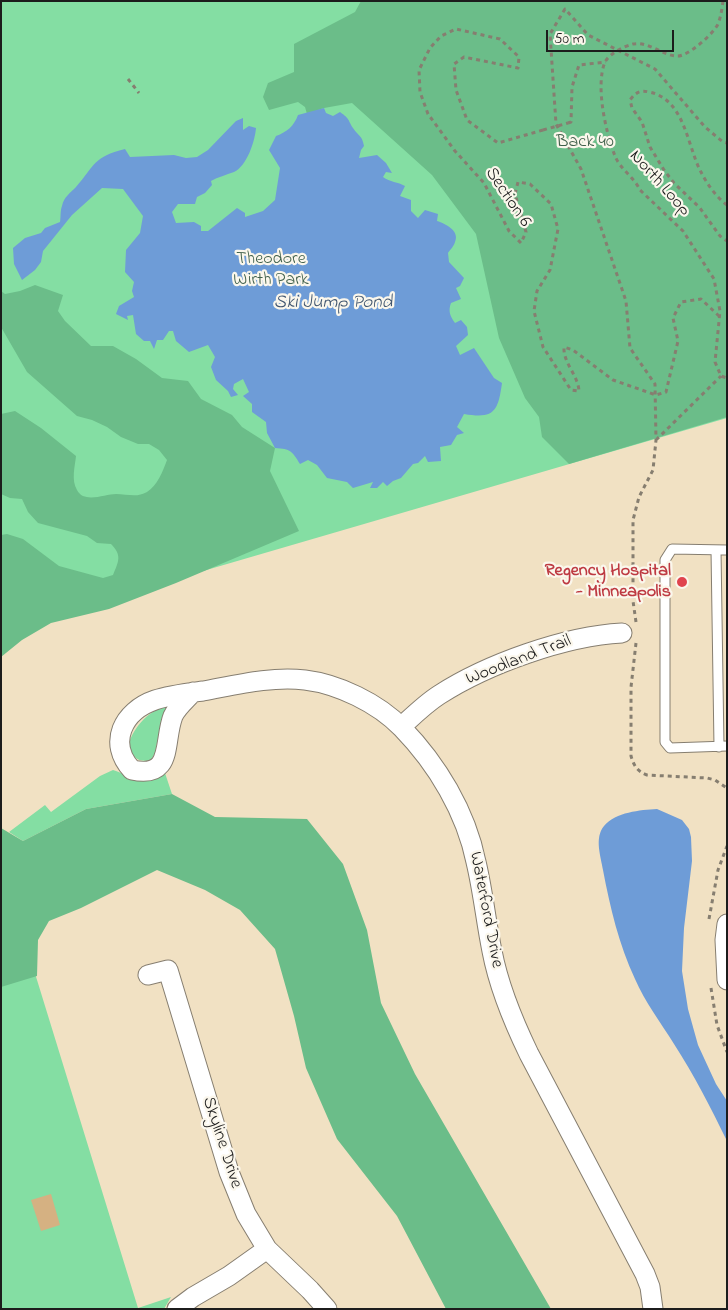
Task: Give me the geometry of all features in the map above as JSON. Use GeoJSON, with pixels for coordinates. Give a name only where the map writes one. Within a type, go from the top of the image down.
{"type":"FeatureCollection","features":[{"type":"Feature","properties":{"kind":"street","name":"Woodland Trail"},"geometry":{"type":"LineString","coordinates":[[401,727],[438,696],[485,670],[578,638],[629,627]]}},
{"type":"Feature","properties":{"kind":"street","name":"Waterford Drive"},"geometry":{"type":"LineString","coordinates":[[193,692],[174,713],[170,726],[166,756],[160,767],[149,771],[132,770],[126,763],[118,746],[119,736],[133,713],[155,700],[193,692],[248,682],[282,679],[327,684],[349,693],[386,715],[401,727],[436,771],[465,824],[476,861],[492,952],[506,1004],[529,1054],[645,1274],[651,1306]]}},
{"type":"Feature","properties":{"kind":"street"},"geometry":{"type":"LineString","coordinates":[[727,924],[725,940],[727,980]]}},
{"type":"Feature","properties":{"kind":"street","name":"Skyline Drive"},"geometry":{"type":"LineString","coordinates":[[148,975],[168,970],[238,1197],[246,1214],[267,1249],[327,1309]]}},
{"type":"Feature","properties":{"kind":"street"},"geometry":{"type":"LineString","coordinates":[[177,1309],[181,1304],[229,1276],[267,1249]]}},
{"type":"Feature","properties":{"kind":"lane"},"geometry":{"type":"LineString","coordinates":[[716,550],[723,746],[670,748],[665,742],[665,560],[672,549],[727,550]]}},
{"type":"Feature","properties":{"kind":"path"},"geometry":{"type":"LineString","coordinates":[[606,62],[610,55],[634,44],[643,44],[676,56],[685,55],[705,39],[717,26],[722,10],[722,1]]}},
{"type":"Feature","properties":{"kind":"path"},"geometry":{"type":"LineString","coordinates":[[629,627],[633,601],[633,520],[639,497],[653,470],[656,440],[655,384],[630,348],[626,301],[581,169],[556,124],[550,34],[565,9],[588,35],[655,69],[705,127],[723,142],[727,143]]}},
{"type":"Feature","properties":{"kind":"path","name":"Section 6"},"geometry":{"type":"LineString","coordinates":[[606,62],[579,65],[572,87],[571,122],[498,143],[467,120],[456,90],[454,64],[464,57],[518,68],[519,57],[500,39],[456,29],[441,36],[430,48],[419,70],[420,92],[428,114],[455,151],[484,183],[508,231],[521,243],[526,232],[515,194],[518,182],[530,184],[551,204],[558,229],[550,270],[537,291],[534,311],[543,347],[570,390],[579,391],[578,382],[563,355],[564,347],[573,350],[613,380],[656,395]]}},
{"type":"Feature","properties":{"kind":"path","name":"North Loop"},"geometry":{"type":"LineString","coordinates":[[606,62],[601,78],[604,118],[616,158],[637,182],[640,190],[683,231],[714,279],[720,317],[716,362],[721,376]]}},
{"type":"Feature","properties":{"kind":"path"},"geometry":{"type":"LineString","coordinates":[[128,79],[139,93]]}},
{"type":"Feature","properties":{"kind":"path","name":"North Loop"},"geometry":{"type":"LineString","coordinates":[[727,205],[713,191],[700,170],[684,126],[666,98],[659,94],[642,91],[635,93],[630,100],[632,108],[642,122],[650,147],[664,170],[674,183],[700,208],[720,236],[727,241]]}},
{"type":"Feature","properties":{"kind":"path"},"geometry":{"type":"LineString","coordinates":[[656,395],[666,392],[678,341],[672,318],[681,302],[700,299],[720,317]]}},
{"type":"Feature","properties":{"kind":"path"},"geometry":{"type":"LineString","coordinates":[[656,440],[721,376],[727,378]]}},
{"type":"Feature","properties":{"kind":"green space","name":"Theodore Wirth Park"},"geometry":{"type":"Polygon","coordinates":[[[1,1],[727,1],[727,418],[1,630],[1,1]]]}},
{"type":"Feature","properties":{"kind":"green space","name":"Back 40"},"geometry":{"type":"Polygon","coordinates":[[[361,1],[727,1],[727,417],[569,464],[542,437],[539,417],[525,398],[499,338],[476,234],[432,175],[352,103],[324,108],[307,114],[305,107],[298,102],[269,110],[263,97],[268,83],[294,72],[294,44],[355,12],[361,1]]]}},
{"type":"Feature","properties":{"kind":"green space"},"geometry":{"type":"Polygon","coordinates":[[[35,285],[63,295],[58,311],[65,321],[91,346],[113,346],[136,359],[162,378],[188,381],[201,399],[232,415],[242,427],[275,448],[270,471],[299,531],[109,609],[51,623],[22,640],[1,657],[1,535],[7,534],[23,539],[59,566],[103,578],[113,575],[117,566],[118,555],[111,544],[97,543],[87,536],[38,523],[28,512],[22,499],[10,498],[1,494],[1,414],[15,411],[41,428],[76,456],[74,482],[77,490],[85,497],[143,494],[157,482],[167,460],[159,450],[149,444],[138,444],[121,437],[107,427],[92,420],[77,416],[27,372],[1,327],[1,291],[5,294],[35,285]]]}},
{"type":"Feature","properties":{"kind":"green space"},"geometry":{"type":"Polygon","coordinates":[[[165,706],[167,708],[162,718],[155,753],[151,760],[143,761],[137,759],[128,747],[133,734],[146,717],[165,706]]]}},
{"type":"Feature","properties":{"kind":"green space"},"geometry":{"type":"Polygon","coordinates":[[[113,770],[133,778],[146,780],[152,780],[165,773],[172,794],[86,809],[23,841],[9,832],[45,805],[51,812],[100,776],[113,770]]]}},
{"type":"Feature","properties":{"kind":"green space"},"geometry":{"type":"Polygon","coordinates":[[[172,794],[215,817],[307,819],[343,864],[367,930],[381,1003],[415,1074],[551,1309],[446,1309],[397,1216],[337,1139],[306,1068],[275,949],[240,910],[205,890],[157,870],[81,908],[49,921],[38,940],[37,976],[1,987],[1,828],[23,841],[86,809],[172,794]]]}},
{"type":"Feature","properties":{"kind":"green space"},"geometry":{"type":"Polygon","coordinates":[[[1,863],[138,1308],[171,1297],[164,1309],[1,1309],[1,863]]]}},
{"type":"Feature","properties":{"kind":"water","name":"Ski Jump Pond"},"geometry":{"type":"Polygon","coordinates":[[[324,108],[326,113],[333,116],[340,112],[347,118],[361,138],[364,146],[359,158],[377,155],[386,163],[392,173],[386,172],[383,177],[405,186],[400,196],[411,200],[411,211],[418,218],[425,210],[438,214],[437,221],[454,231],[456,238],[454,245],[448,253],[449,262],[464,278],[460,286],[456,288],[461,299],[451,303],[450,311],[455,323],[461,320],[467,327],[468,335],[456,346],[460,355],[474,348],[494,378],[502,383],[499,401],[493,411],[482,415],[464,414],[457,427],[464,433],[457,435],[451,445],[440,447],[441,461],[428,462],[425,456],[418,463],[413,464],[401,478],[387,486],[383,482],[377,488],[370,488],[373,482],[353,488],[347,482],[327,478],[317,465],[308,460],[300,464],[290,452],[285,449],[275,448],[267,433],[266,422],[252,412],[252,404],[243,396],[249,392],[243,379],[234,384],[233,389],[238,395],[231,397],[228,391],[216,380],[211,367],[215,357],[208,345],[189,352],[176,341],[173,331],[169,331],[163,340],[157,340],[154,349],[150,341],[144,341],[136,334],[133,315],[127,316],[128,320],[116,314],[119,306],[134,297],[132,291],[134,282],[125,272],[126,250],[140,233],[143,216],[123,189],[102,188],[72,215],[43,251],[41,262],[35,270],[22,280],[14,264],[13,248],[25,238],[41,233],[45,228],[60,222],[61,208],[66,198],[91,167],[100,159],[125,149],[130,157],[174,155],[186,158],[197,157],[208,150],[236,121],[243,118],[243,130],[249,126],[256,128],[252,146],[243,164],[234,172],[211,181],[212,185],[205,193],[197,197],[195,204],[178,204],[172,212],[176,223],[194,222],[201,226],[201,231],[208,231],[237,208],[245,213],[245,217],[263,211],[275,200],[280,168],[269,150],[276,136],[290,128],[298,115],[324,108]]]}},
{"type":"Feature","properties":{"kind":"water"},"geometry":{"type":"Polygon","coordinates":[[[657,809],[682,820],[689,829],[691,837],[692,861],[684,928],[682,971],[688,1009],[698,1045],[716,1084],[727,1101],[727,1141],[688,1068],[639,988],[620,939],[606,884],[599,842],[599,836],[604,826],[609,821],[622,815],[636,811],[657,809]]]}},
{"type":"Feature","properties":{"kind":"building"},"geometry":{"type":"Polygon","coordinates":[[[51,1194],[60,1225],[41,1231],[31,1200],[51,1194]]]}},
{"type":"Feature","properties":{"kind":"place","name":"Regency Hospital - Minneapolis"},"geometry":{"type":"Point","coordinates":[682,582]}}]}
